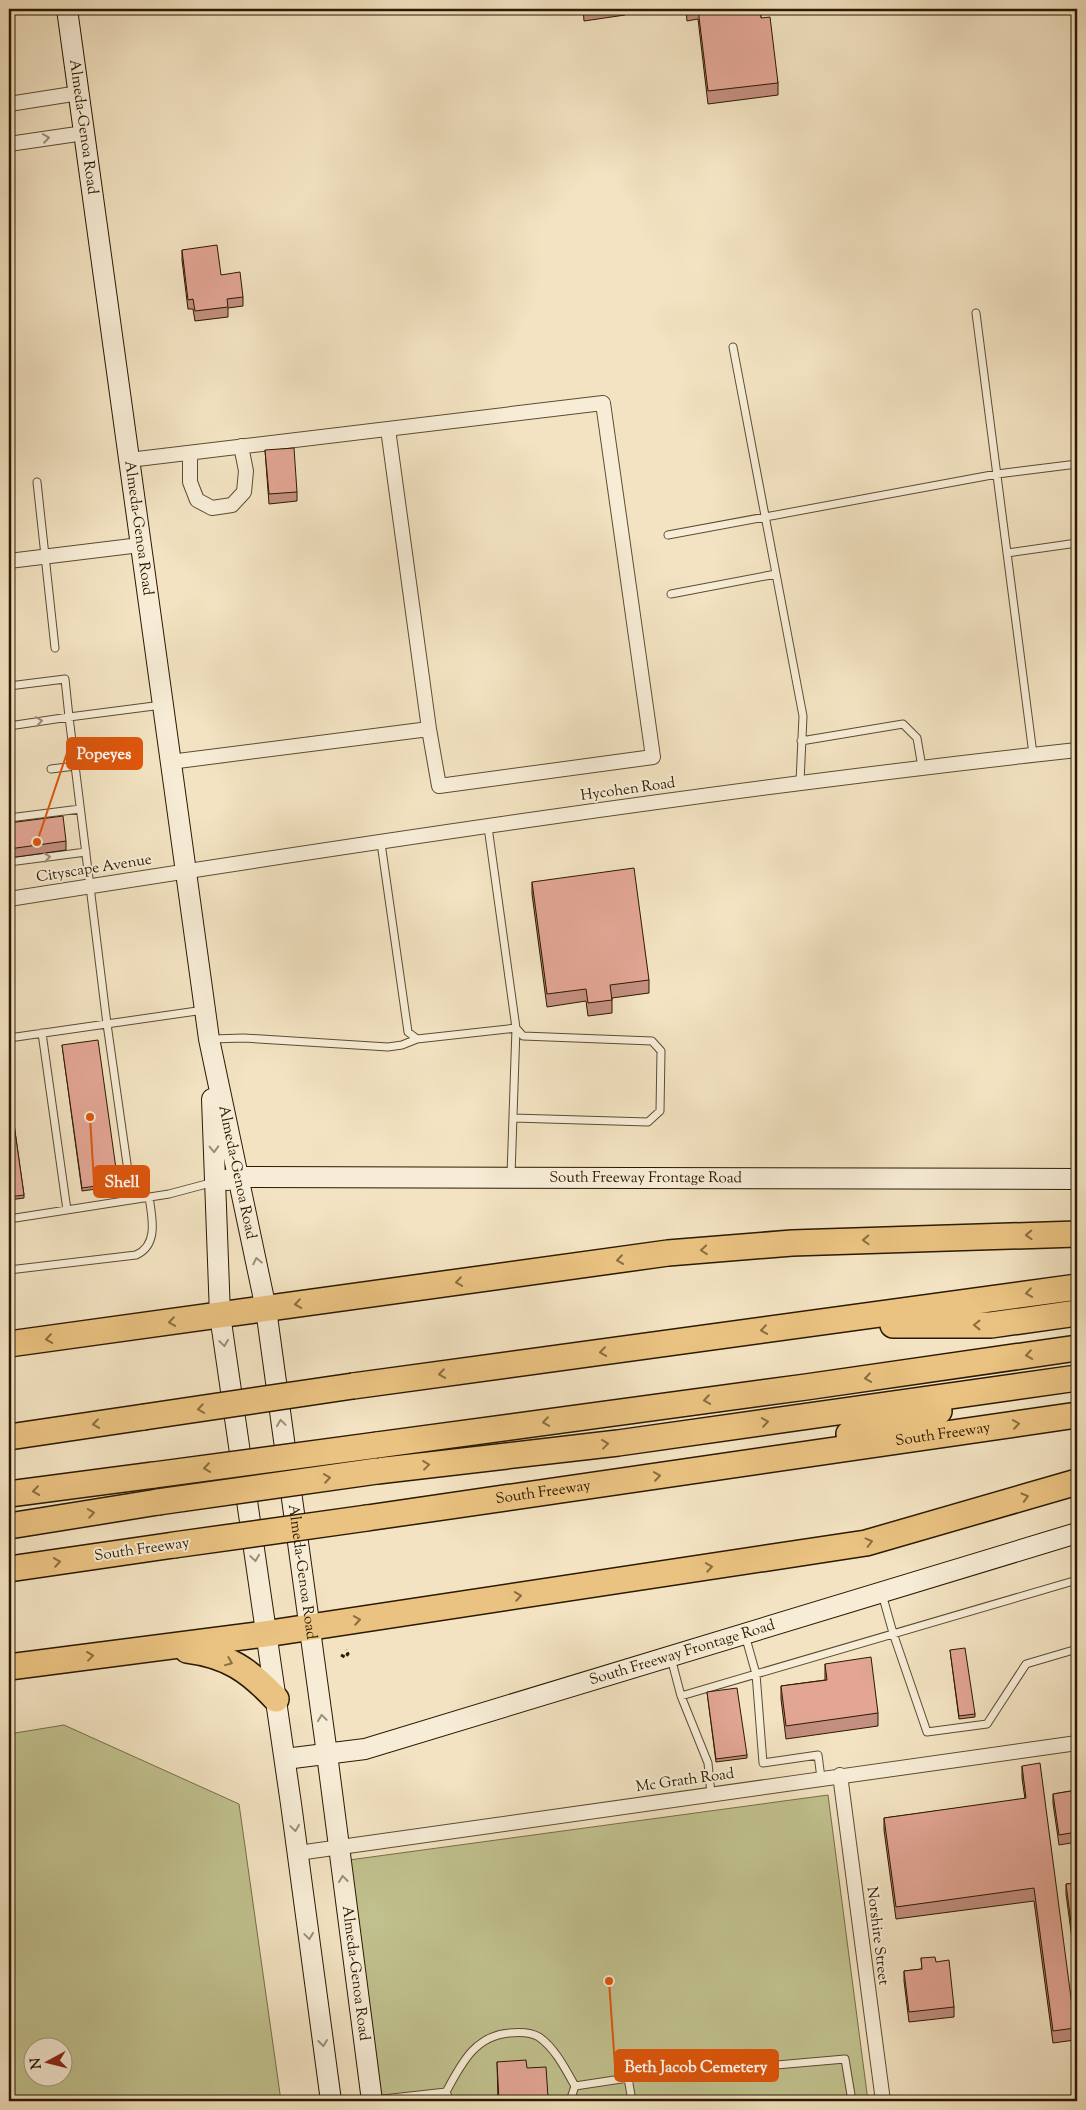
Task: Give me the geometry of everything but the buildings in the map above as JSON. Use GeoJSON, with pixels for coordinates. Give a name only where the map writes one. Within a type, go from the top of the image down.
{"type":"FeatureCollection","features":[{"type":"Feature","properties":{"kind":"highway"},"geometry":{"type":"LineString","coordinates":[[9,1344],[668,1253],[801,1243],[1077,1234]]}},
{"type":"Feature","properties":{"kind":"highway"},"geometry":{"type":"LineString","coordinates":[[9,1437],[353,1386],[1077,1287]]}},
{"type":"Feature","properties":{"kind":"highway"},"geometry":{"type":"LineString","coordinates":[[806,1324],[990,1325],[1077,1313]]}},
{"type":"Feature","properties":{"kind":"highway"},"geometry":{"type":"LineString","coordinates":[[9,1494],[806,1387],[1077,1348]]}},
{"type":"Feature","properties":{"kind":"highway"},"geometry":{"type":"LineString","coordinates":[[726,1466],[1068,1379]]}},
{"type":"Feature","properties":{"kind":"highway"},"geometry":{"type":"LineString","coordinates":[[9,1526],[158,1502],[377,1471],[618,1443],[1068,1379]]}},
{"type":"Feature","properties":{"kind":"highway","name":"South Freeway"},"geometry":{"type":"LineString","coordinates":[[9,1569],[1077,1415]]}},
{"type":"Feature","properties":{"kind":"highway"},"geometry":{"type":"LineString","coordinates":[[9,1667],[265,1634],[866,1544],[1077,1482]]}},
{"type":"Feature","properties":{"kind":"highway"},"geometry":{"type":"LineString","coordinates":[[165,1647],[207,1652],[237,1665],[257,1679],[276,1699]]}},
{"type":"Feature","properties":{"kind":"main road","name":"Almeda-Genoa Road"},"geometry":{"type":"LineString","coordinates":[[67,9],[210,1043],[266,1309],[328,1754],[367,2101]]}},
{"type":"Feature","properties":{"kind":"main road","name":"Almeda-Genoa Road"},"geometry":{"type":"LineString","coordinates":[[210,1043],[220,1315],[265,1634],[285,1759],[331,2101]]}},
{"type":"Feature","properties":{"kind":"main road","name":"South Freeway Frontage Road"},"geometry":{"type":"LineString","coordinates":[[215,1182],[238,1177],[1077,1179]]}},
{"type":"Feature","properties":{"kind":"main road","name":"South Freeway Frontage Road"},"geometry":{"type":"LineString","coordinates":[[285,1759],[365,1749],[744,1632],[1077,1533]]}},
{"type":"Feature","properties":{"kind":"street"},"geometry":{"type":"LineString","coordinates":[[9,104],[79,93]]}},
{"type":"Feature","properties":{"kind":"street"},"geometry":{"type":"LineString","coordinates":[[9,144],[84,133]]}},
{"type":"Feature","properties":{"kind":"street"},"geometry":{"type":"LineString","coordinates":[[129,460],[603,403],[653,757],[439,786],[429,729],[388,429]]}},
{"type":"Feature","properties":{"kind":"street"},"geometry":{"type":"LineString","coordinates":[[190,453],[190,482],[197,500],[212,508],[232,505],[244,492],[246,471],[241,446]]}},
{"type":"Feature","properties":{"kind":"street"},"geometry":{"type":"LineString","coordinates":[[9,561],[140,545]]}},
{"type":"Feature","properties":{"kind":"street"},"geometry":{"type":"LineString","coordinates":[[170,762],[429,729]]}},
{"type":"Feature","properties":{"kind":"street","name":"Hycohen Road"},"geometry":{"type":"LineString","coordinates":[[185,871],[800,782],[1077,750]]}},
{"type":"Feature","properties":{"kind":"street","name":"Cityscape Avenue"},"geometry":{"type":"LineString","coordinates":[[9,899],[185,871]]}},
{"type":"Feature","properties":{"kind":"street","name":"Mc Grath Road"},"geometry":{"type":"LineString","coordinates":[[298,1853],[1077,1743]]}},
{"type":"Feature","properties":{"kind":"street","name":"Norshire Street"},"geometry":{"type":"LineString","coordinates":[[840,1775],[883,2101]]}},
{"type":"Feature","properties":{"kind":"lane"},"geometry":{"type":"LineString","coordinates":[[976,313],[1034,754]]}},
{"type":"Feature","properties":{"kind":"lane"},"geometry":{"type":"LineString","coordinates":[[733,347],[803,716],[800,782]]}},
{"type":"Feature","properties":{"kind":"lane"},"geometry":{"type":"LineString","coordinates":[[668,535],[996,474],[1077,464]]}},
{"type":"Feature","properties":{"kind":"lane"},"geometry":{"type":"LineString","coordinates":[[37,482],[55,648]]}},
{"type":"Feature","properties":{"kind":"lane"},"geometry":{"type":"LineString","coordinates":[[1007,553],[1077,542]]}},
{"type":"Feature","properties":{"kind":"lane"},"geometry":{"type":"LineString","coordinates":[[671,594],[776,574]]}},
{"type":"Feature","properties":{"kind":"lane"},"geometry":{"type":"LineString","coordinates":[[9,686],[65,679],[107,1024],[132,1200]]}},
{"type":"Feature","properties":{"kind":"lane"},"geometry":{"type":"LineString","coordinates":[[9,726],[163,705]]}},
{"type":"Feature","properties":{"kind":"lane"},"geometry":{"type":"LineString","coordinates":[[801,741],[903,724],[917,738],[922,767]]}},
{"type":"Feature","properties":{"kind":"lane"},"geometry":{"type":"LineString","coordinates":[[51,769],[75,766]]}},
{"type":"Feature","properties":{"kind":"lane"},"geometry":{"type":"LineString","coordinates":[[9,818],[80,809]]}},
{"type":"Feature","properties":{"kind":"lane"},"geometry":{"type":"LineString","coordinates":[[488,827],[516,1028],[511,1178]]}},
{"type":"Feature","properties":{"kind":"lane"},"geometry":{"type":"LineString","coordinates":[[381,843],[408,1032],[417,1039]]}},
{"type":"Feature","properties":{"kind":"lane"},"geometry":{"type":"LineString","coordinates":[[9,862],[86,852]]}},
{"type":"Feature","properties":{"kind":"lane"},"geometry":{"type":"LineString","coordinates":[[9,1038],[205,1010]]}},
{"type":"Feature","properties":{"kind":"lane"},"geometry":{"type":"LineString","coordinates":[[210,1043],[244,1038],[388,1046],[402,1045],[417,1039],[516,1028]]}},
{"type":"Feature","properties":{"kind":"lane"},"geometry":{"type":"LineString","coordinates":[[513,1118],[648,1122],[660,1112],[661,1051],[652,1042],[523,1036],[516,1028]]}},
{"type":"Feature","properties":{"kind":"lane"},"geometry":{"type":"LineString","coordinates":[[42,1033],[67,1210]]}},
{"type":"Feature","properties":{"kind":"lane"},"geometry":{"type":"LineString","coordinates":[[9,1219],[149,1197],[215,1182]]}},
{"type":"Feature","properties":{"kind":"lane"},"geometry":{"type":"LineString","coordinates":[[9,1270],[136,1255],[145,1251],[150,1242],[152,1231],[149,1197]]}},
{"type":"Feature","properties":{"kind":"lane"},"geometry":{"type":"LineString","coordinates":[[681,1696],[1077,1580]]}},
{"type":"Feature","properties":{"kind":"lane"},"geometry":{"type":"LineString","coordinates":[[882,1592],[893,1633],[927,1732],[987,1724],[1026,1664],[1077,1649]]}},
{"type":"Feature","properties":{"kind":"lane"},"geometry":{"type":"LineString","coordinates":[[744,1632],[756,1674],[763,1763],[818,1755],[821,1778]]}},
{"type":"Feature","properties":{"kind":"lane"},"geometry":{"type":"LineString","coordinates":[[670,1655],[681,1696],[708,1763],[711,1794]]}},
{"type":"Feature","properties":{"kind":"lane"},"geometry":{"type":"LineString","coordinates":[[446,2092],[464,2059],[478,2043],[496,2034],[518,2032],[538,2037],[564,2067],[576,2086]]}},
{"type":"Feature","properties":{"kind":"lane"},"geometry":{"type":"LineString","coordinates":[[576,2086],[628,2078],[845,2059],[852,2101]]}},
{"type":"Feature","properties":{"kind":"lane"},"geometry":{"type":"LineString","coordinates":[[628,2078],[632,2101]]}},
{"type":"Feature","properties":{"kind":"lane"},"geometry":{"type":"LineString","coordinates":[[570,2101],[576,2086]]}},
{"type":"Feature","properties":{"kind":"lane"},"geometry":{"type":"LineString","coordinates":[[367,2101],[446,2092]]}},
{"type":"Feature","properties":{"kind":"lane"},"geometry":{"type":"LineString","coordinates":[[446,2092],[450,2101]]}},
{"type":"Feature","properties":{"kind":"path"},"geometry":{"type":"LineString","coordinates":[[341,1655],[346,1657],[348,1654],[346,1650]]}},
{"type":"Feature","properties":{"kind":"green space"},"geometry":{"type":"Polygon","coordinates":[[[64,1725],[239,1804],[281,2101],[9,2101],[9,1734],[64,1725]]]}},
{"type":"Feature","properties":{"kind":"green space"},"geometry":{"type":"Polygon","coordinates":[[[828,1795],[868,2101],[382,2101],[349,1860],[828,1795]]]}},
{"type":"Feature","properties":{"kind":"place","name":"Popeyes"},"geometry":{"type":"Point","coordinates":[37,842]}},
{"type":"Feature","properties":{"kind":"place","name":"Shell"},"geometry":{"type":"Point","coordinates":[90,1117]}},
{"type":"Feature","properties":{"kind":"place","name":"Beth Jacob Cemetery"},"geometry":{"type":"Point","coordinates":[609,1981]}}]}
